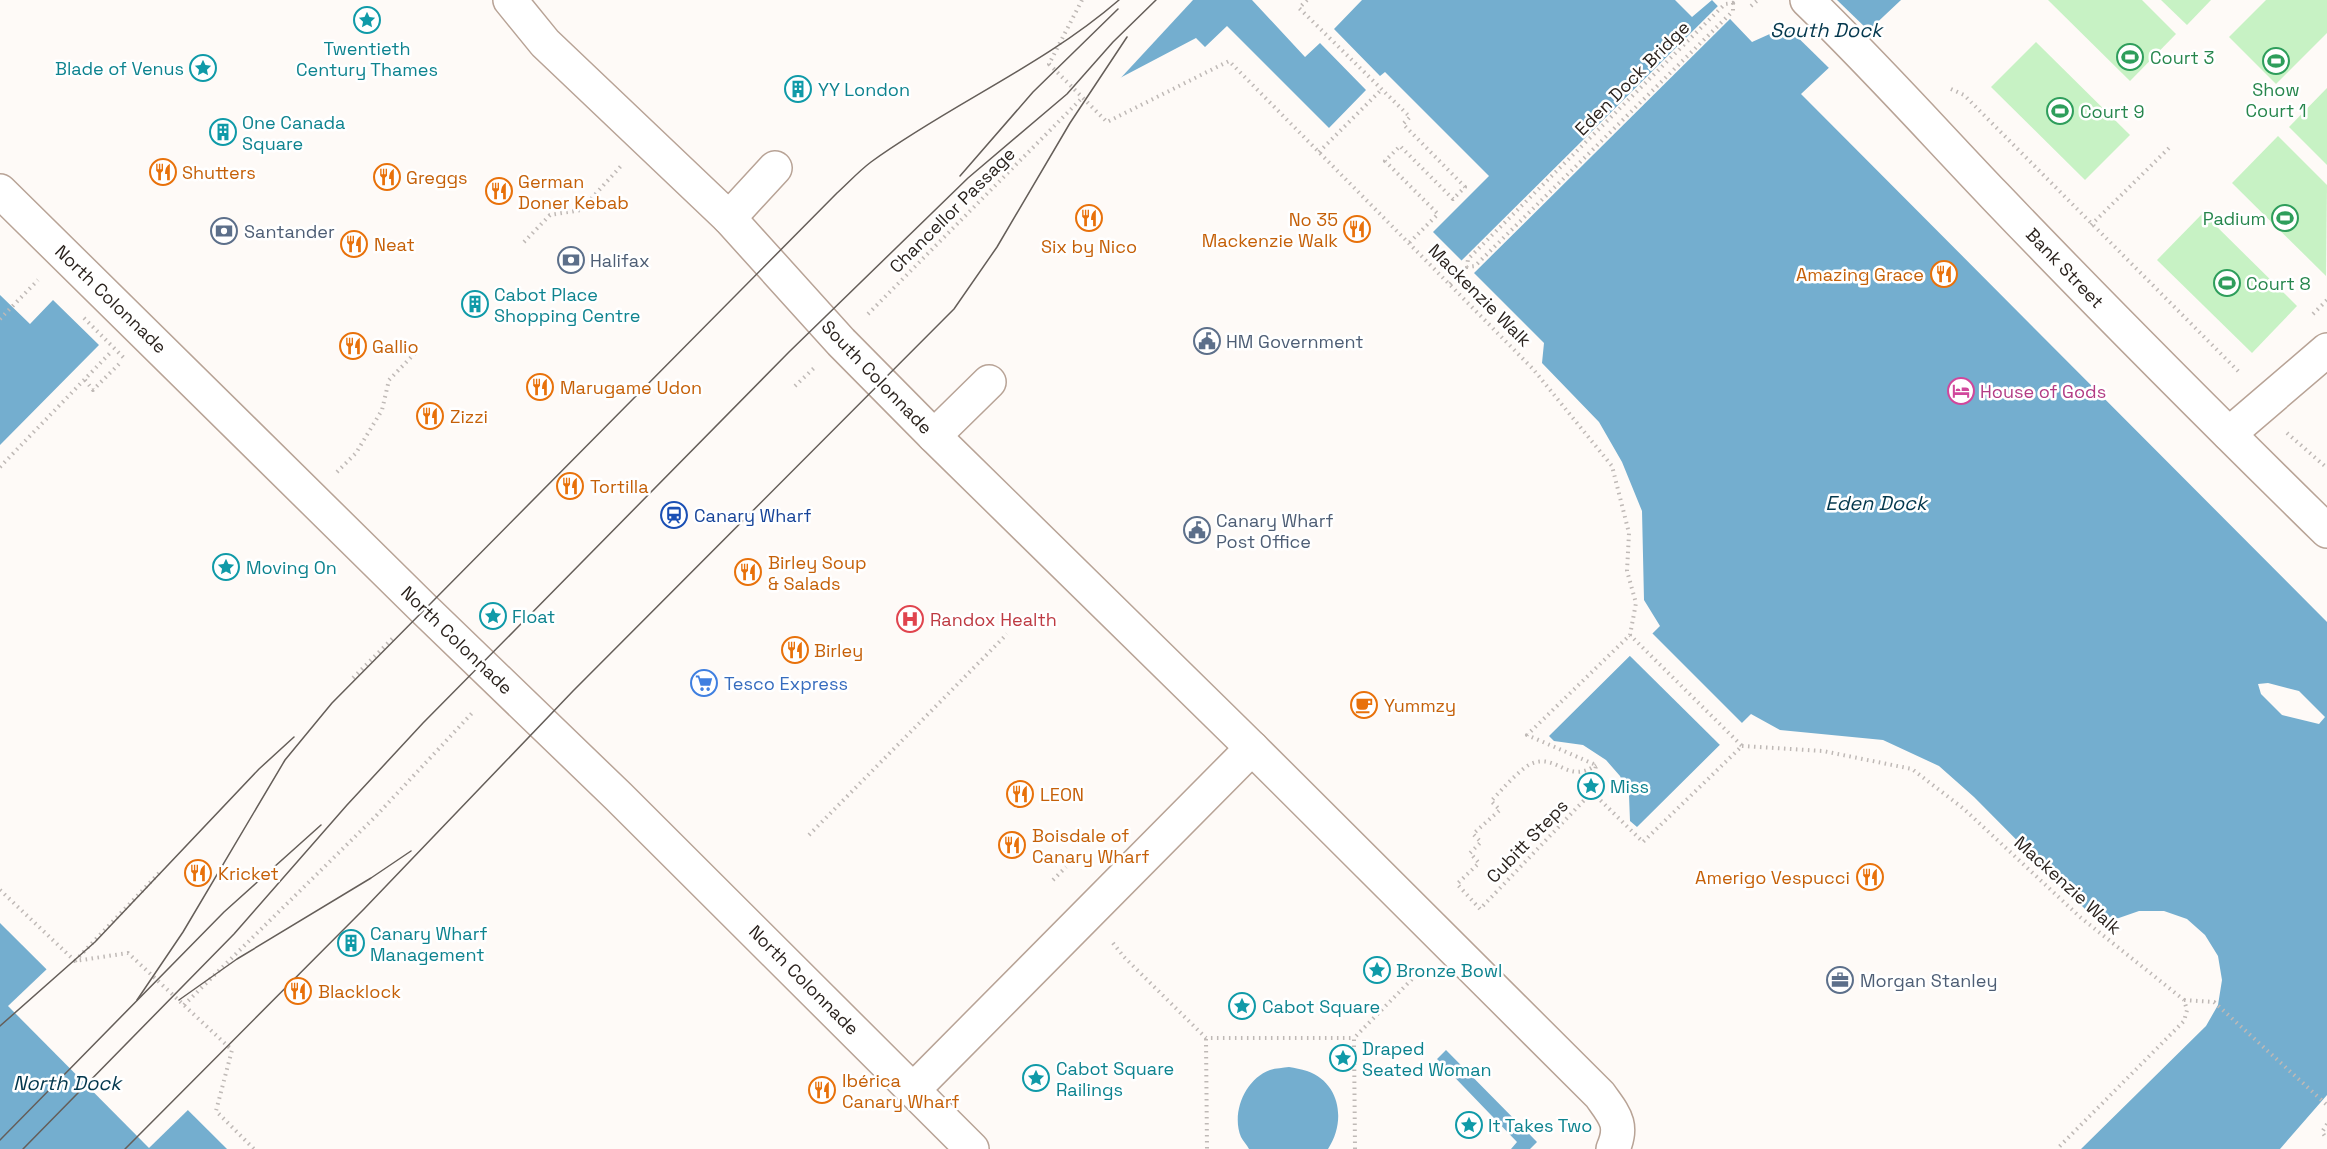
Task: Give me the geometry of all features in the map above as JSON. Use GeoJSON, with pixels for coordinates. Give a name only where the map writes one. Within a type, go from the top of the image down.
{"type":"FeatureCollection","features":[{"type":"Feature","properties":{"kind":"street","name":"South Colonnade"},"geometry":{"type":"LineString","coordinates":[[510,0],[546,43],[729,218],[841,342],[934,436],[1252,748]]}},
{"type":"Feature","properties":{"kind":"street","name":"Bank Street"},"geometry":{"type":"LineString","coordinates":[[1808,0],[1856,47],[2003,205],[2327,531]]}},
{"type":"Feature","properties":{"kind":"street"},"geometry":{"type":"LineString","coordinates":[[729,218],[775,168]]}},
{"type":"Feature","properties":{"kind":"street","name":"North Colonnade"},"geometry":{"type":"LineString","coordinates":[[0,191],[314,498],[362,562],[423,608],[500,682],[610,806],[913,1090]]}},
{"type":"Feature","properties":{"kind":"street"},"geometry":{"type":"LineString","coordinates":[[2229,434],[2327,350]]}},
{"type":"Feature","properties":{"kind":"street"},"geometry":{"type":"LineString","coordinates":[[934,436],[989,382]]}},
{"type":"Feature","properties":{"kind":"street"},"geometry":{"type":"LineString","coordinates":[[972,1149],[913,1090],[1252,748],[1600,1095],[1615,1117],[1619,1129],[1612,1149]]}},
{"type":"Feature","properties":{"kind":"path","name":"Mackenzie Walk"},"geometry":{"type":"LineString","coordinates":[[1082,0],[1049,64],[1107,122],[1229,61],[1533,369],[1612,466],[1629,533],[1627,571],[1636,603],[1630,635]]}},
{"type":"Feature","properties":{"kind":"path"},"geometry":{"type":"LineString","coordinates":[[1307,0],[1299,8],[1410,117],[1403,124],[1465,187],[1453,199],[1400,146],[1385,161],[1438,214],[1409,243]]}},
{"type":"Feature","properties":{"kind":"path"},"geometry":{"type":"LineString","coordinates":[[1751,6],[1758,0]]}},
{"type":"Feature","properties":{"kind":"path","name":"Eden Dock Bridge"},"geometry":{"type":"LineString","coordinates":[[1735,2],[1732,11],[1475,266],[1467,267],[1468,259],[1725,4],[1735,2]]}},
{"type":"Feature","properties":{"kind":"path"},"geometry":{"type":"LineString","coordinates":[[1942,86],[1964,95],[2267,400],[2284,431],[2327,468]]}},
{"type":"Feature","properties":{"kind":"path"},"geometry":{"type":"LineString","coordinates":[[1319,152],[1382,89]]}},
{"type":"Feature","properties":{"kind":"path","name":"Chancellor Passage"},"geometry":{"type":"LineString","coordinates":[[841,342],[1083,97]]}},
{"type":"Feature","properties":{"kind":"path"},"geometry":{"type":"LineString","coordinates":[[524,242],[550,215],[581,210],[646,139]]}},
{"type":"Feature","properties":{"kind":"path"},"geometry":{"type":"LineString","coordinates":[[2091,225],[2171,146]]}},
{"type":"Feature","properties":{"kind":"path"},"geometry":{"type":"LineString","coordinates":[[1450,284],[1467,267]]}},
{"type":"Feature","properties":{"kind":"path"},"geometry":{"type":"LineString","coordinates":[[0,319],[45,273]]}},
{"type":"Feature","properties":{"kind":"path"},"geometry":{"type":"LineString","coordinates":[[0,467],[85,380],[93,390],[124,358],[84,318]]}},
{"type":"Feature","properties":{"kind":"path"},"geometry":{"type":"LineString","coordinates":[[314,498],[356,453],[382,410],[389,380],[416,352]]}},
{"type":"Feature","properties":{"kind":"path"},"geometry":{"type":"LineString","coordinates":[[795,386],[815,367]]}},
{"type":"Feature","properties":{"kind":"path"},"geometry":{"type":"LineString","coordinates":[[353,678],[423,608]]}},
{"type":"Feature","properties":{"kind":"path"},"geometry":{"type":"LineString","coordinates":[[808,835],[1007,634]]}},
{"type":"Feature","properties":{"kind":"path"},"geometry":{"type":"LineString","coordinates":[[1630,635],[1742,746],[1643,843],[1592,792],[1596,765],[1527,735],[1630,635]]}},
{"type":"Feature","properties":{"kind":"path"},"geometry":{"type":"LineString","coordinates":[[183,1005],[375,817],[500,682]]}},
{"type":"Feature","properties":{"kind":"path","name":"Mackenzie Walk"},"geometry":{"type":"LineString","coordinates":[[1742,746],[1823,751],[1912,769],[1972,817],[2080,917],[2184,1000]]}},
{"type":"Feature","properties":{"kind":"path","name":"Cubitt Steps"},"geometry":{"type":"LineString","coordinates":[[1592,792],[1480,909],[1457,884],[1479,863],[1470,853],[1481,842],[1473,834],[1500,810],[1491,801],[1529,765],[1535,762],[1548,762],[1575,773],[1596,765]]}},
{"type":"Feature","properties":{"kind":"path"},"geometry":{"type":"LineString","coordinates":[[1053,880],[1066,867]]}},
{"type":"Feature","properties":{"kind":"path"},"geometry":{"type":"LineString","coordinates":[[75,961],[161,871]]}},
{"type":"Feature","properties":{"kind":"path"},"geometry":{"type":"LineString","coordinates":[[0,890],[75,961]]}},
{"type":"Feature","properties":{"kind":"path"},"geometry":{"type":"LineString","coordinates":[[75,961],[128,953],[232,1050],[216,1111],[254,1149]]}},
{"type":"Feature","properties":{"kind":"path"},"geometry":{"type":"LineString","coordinates":[[1124,957],[1206,1038],[1208,1149]]}},
{"type":"Feature","properties":{"kind":"path"},"geometry":{"type":"LineString","coordinates":[[1355,1149],[1354,1038],[1424,966]]}},
{"type":"Feature","properties":{"kind":"path"},"geometry":{"type":"LineString","coordinates":[[2057,1149],[2184,1021],[2187,1010],[2184,1000],[2214,1002],[2326,1104]]}},
{"type":"Feature","properties":{"kind":"path"},"geometry":{"type":"LineString","coordinates":[[1206,1038],[1354,1038]]}},
{"type":"Feature","properties":{"kind":"path"},"geometry":{"type":"LineString","coordinates":[[2327,1124],[2322,1132],[2327,1139]]}},
{"type":"Feature","properties":{"kind":"green space","name":"Court 3"},"geometry":{"type":"Polygon","coordinates":[[[2048,0],[2142,0],[2176,34],[2130,81],[2048,0]]]}},
{"type":"Feature","properties":{"kind":"green space"},"geometry":{"type":"Polygon","coordinates":[[[2161,0],[2211,0],[2187,25],[2161,0]]]}},
{"type":"Feature","properties":{"kind":"green space","name":"Show Court 1"},"geometry":{"type":"Polygon","coordinates":[[[2266,0],[2327,0],[2327,33],[2276,84],[2229,37],[2266,0]]]}},
{"type":"Feature","properties":{"kind":"green space","name":"Court 9"},"geometry":{"type":"Polygon","coordinates":[[[2036,42],[2130,135],[2085,180],[1991,87],[2036,42]]]}},
{"type":"Feature","properties":{"kind":"green space"},"geometry":{"type":"Polygon","coordinates":[[[2327,88],[2327,165],[2289,127],[2327,88]]]}},
{"type":"Feature","properties":{"kind":"green space"},"geometry":{"type":"Polygon","coordinates":[[[2278,136],[2327,185],[2326,276],[2232,183],[2278,136]]]}},
{"type":"Feature","properties":{"kind":"green space","name":"Court 8"},"geometry":{"type":"Polygon","coordinates":[[[2203,213],[2297,306],[2252,353],[2157,260],[2203,213]]]}},
{"type":"Feature","properties":{"kind":"water","name":"Eden Dock"},"geometry":{"type":"Polygon","coordinates":[[[1098,0],[1675,0],[1692,17],[1712,0],[1752,42],[1772,33],[1797,0],[1901,0],[1801,94],[2327,622],[2327,1095],[2280,1149],[2081,1149],[2206,1026],[2218,1005],[2222,980],[2218,956],[2205,935],[2187,919],[2164,911],[2139,911],[2116,919],[2087,911],[1974,797],[1939,766],[1883,740],[1780,730],[1751,714],[1637,827],[1630,821],[1629,795],[1620,776],[1606,760],[1583,745],[1554,741],[1549,736],[1660,626],[1644,600],[1642,511],[1622,462],[1599,422],[1542,363],[1544,343],[1227,26],[1205,47],[1196,38],[1118,79],[1098,0]]]}},
{"type":"Feature","properties":{"kind":"water"},"geometry":{"type":"Polygon","coordinates":[[[0,295],[30,324],[53,300],[99,345],[0,445],[0,295]]]}},
{"type":"Feature","properties":{"kind":"water","name":"North Dock"},"geometry":{"type":"Polygon","coordinates":[[[0,923],[227,1149],[0,1149],[0,923]]]}},
{"type":"Feature","properties":{"kind":"water"},"geometry":{"type":"Polygon","coordinates":[[[1446,1050],[1537,1142],[1530,1149],[1511,1149],[1517,1142],[1437,1059],[1446,1050]]]}},
{"type":"Feature","properties":{"kind":"water"},"geometry":{"type":"Polygon","coordinates":[[[1289,1067],[1307,1071],[1327,1084],[1337,1104],[1338,1116],[1334,1138],[1328,1149],[1249,1149],[1238,1128],[1242,1098],[1261,1074],[1272,1069],[1289,1067]]]}},
{"type":"Feature","properties":{"kind":"pier"},"geometry":{"type":"Polygon","coordinates":[[[1095,0],[1193,0],[1117,82],[1076,40],[1095,0]]]}},
{"type":"Feature","properties":{"kind":"pier"},"geometry":{"type":"Polygon","coordinates":[[[1252,0],[1362,0],[1334,29],[1380,76],[1385,72],[1489,176],[1432,233],[1328,129],[1366,90],[1320,43],[1305,57],[1252,0]]]}},
{"type":"Feature","properties":{"kind":"pier","name":"South Dock"},"geometry":{"type":"Polygon","coordinates":[[[1793,0],[1837,0],[1870,32],[1830,69],[1779,19],[1793,0]]]}},
{"type":"Feature","properties":{"kind":"pier"},"geometry":{"type":"Polygon","coordinates":[[[1720,4],[1732,17],[1471,276],[1467,268],[1459,263],[1720,4]]]}},
{"type":"Feature","properties":{"kind":"pier"},"geometry":{"type":"Polygon","coordinates":[[[1651,632],[1744,725],[1722,747],[1629,655],[1651,632]]]}},
{"type":"Feature","properties":{"kind":"pier"},"geometry":{"type":"Polygon","coordinates":[[[2268,683],[2299,691],[2325,717],[2319,724],[2282,715],[2261,694],[2258,684],[2268,683]]]}},
{"type":"Feature","properties":{"kind":"pier"},"geometry":{"type":"Polygon","coordinates":[[[49,967],[190,1108],[149,1148],[8,1006],[49,967]]]}},
{"type":"Feature","properties":{"kind":"tram line"},"geometry":{"type":"LineString","coordinates":[[137,1000],[183,932],[285,760],[332,703],[862,169],[933,121],[1060,45],[1119,0]]}},
{"type":"Feature","properties":{"kind":"tram line"},"geometry":{"type":"LineString","coordinates":[[23,1149],[234,934],[347,805],[423,723],[789,352],[968,178],[1067,94],[1113,42],[1156,0]]}},
{"type":"Feature","properties":{"kind":"tram line"},"geometry":{"type":"LineString","coordinates":[[960,176],[1033,92],[1118,9]]}},
{"type":"Feature","properties":{"kind":"tram line"},"geometry":{"type":"LineString","coordinates":[[125,1149],[364,909],[573,691],[954,309],[997,247],[1070,123],[1127,37]]}},
{"type":"Feature","properties":{"kind":"tram line"},"geometry":{"type":"LineString","coordinates":[[0,1026],[95,942],[259,769],[294,737]]}},
{"type":"Feature","properties":{"kind":"tram line"},"geometry":{"type":"LineString","coordinates":[[0,1140],[224,912],[321,825]]}},
{"type":"Feature","properties":{"kind":"tram line"},"geometry":{"type":"LineString","coordinates":[[179,1000],[237,959],[371,878],[411,851]]}},
{"type":"Feature","properties":{"kind":"place","name":"Twentieth Century Thames"},"geometry":{"type":"Point","coordinates":[367,20]}},
{"type":"Feature","properties":{"kind":"place","name":"Court 3"},"geometry":{"type":"Point","coordinates":[2130,57]}},
{"type":"Feature","properties":{"kind":"place","name":"Show Court 1"},"geometry":{"type":"Point","coordinates":[2276,61]}},
{"type":"Feature","properties":{"kind":"place","name":"Blade of Venus"},"geometry":{"type":"Point","coordinates":[203,68]}},
{"type":"Feature","properties":{"kind":"place","name":"YY London"},"geometry":{"type":"Point","coordinates":[798,89]}},
{"type":"Feature","properties":{"kind":"place","name":"Court 9"},"geometry":{"type":"Point","coordinates":[2060,111]}},
{"type":"Feature","properties":{"kind":"place","name":"One Canada Square"},"geometry":{"type":"Point","coordinates":[223,132]}},
{"type":"Feature","properties":{"kind":"place","name":"Shutters"},"geometry":{"type":"Point","coordinates":[163,172]}},
{"type":"Feature","properties":{"kind":"place","name":"Greggs"},"geometry":{"type":"Point","coordinates":[387,177]}},
{"type":"Feature","properties":{"kind":"place","name":"German Doner Kebab"},"geometry":{"type":"Point","coordinates":[499,191]}},
{"type":"Feature","properties":{"kind":"place","name":"Six by Nico"},"geometry":{"type":"Point","coordinates":[1089,218]}},
{"type":"Feature","properties":{"kind":"place","name":"Padium"},"geometry":{"type":"Point","coordinates":[2285,218]}},
{"type":"Feature","properties":{"kind":"place","name":"No 35 Mackenzie Walk"},"geometry":{"type":"Point","coordinates":[1357,229]}},
{"type":"Feature","properties":{"kind":"place","name":"Santander"},"geometry":{"type":"Point","coordinates":[224,231]}},
{"type":"Feature","properties":{"kind":"place","name":"Neat"},"geometry":{"type":"Point","coordinates":[354,244]}},
{"type":"Feature","properties":{"kind":"place","name":"Halifax"},"geometry":{"type":"Point","coordinates":[571,260]}},
{"type":"Feature","properties":{"kind":"place","name":"Amazing Grace"},"geometry":{"type":"Point","coordinates":[1944,274]}},
{"type":"Feature","properties":{"kind":"place","name":"Court 8"},"geometry":{"type":"Point","coordinates":[2227,283]}},
{"type":"Feature","properties":{"kind":"place","name":"Cabot Place Shopping Centre"},"geometry":{"type":"Point","coordinates":[475,304]}},
{"type":"Feature","properties":{"kind":"place","name":"HM Government"},"geometry":{"type":"Point","coordinates":[1207,341]}},
{"type":"Feature","properties":{"kind":"place","name":"Gallio"},"geometry":{"type":"Point","coordinates":[353,346]}},
{"type":"Feature","properties":{"kind":"place","name":"Marugame Udon"},"geometry":{"type":"Point","coordinates":[540,387]}},
{"type":"Feature","properties":{"kind":"place","name":"House of Gods"},"geometry":{"type":"Point","coordinates":[1961,391]}},
{"type":"Feature","properties":{"kind":"place","name":"Zizzi"},"geometry":{"type":"Point","coordinates":[430,416]}},
{"type":"Feature","properties":{"kind":"place","name":"Tortilla"},"geometry":{"type":"Point","coordinates":[570,486]}},
{"type":"Feature","properties":{"kind":"place","name":"Canary Wharf"},"geometry":{"type":"Point","coordinates":[674,515]}},
{"type":"Feature","properties":{"kind":"place","name":"Canary Wharf Post Office"},"geometry":{"type":"Point","coordinates":[1197,530]}},
{"type":"Feature","properties":{"kind":"place","name":"Moving On"},"geometry":{"type":"Point","coordinates":[226,567]}},
{"type":"Feature","properties":{"kind":"place","name":"Birley Soup & Salads"},"geometry":{"type":"Point","coordinates":[748,572]}},
{"type":"Feature","properties":{"kind":"place","name":"Float"},"geometry":{"type":"Point","coordinates":[493,616]}},
{"type":"Feature","properties":{"kind":"place","name":"Randox Health"},"geometry":{"type":"Point","coordinates":[910,619]}},
{"type":"Feature","properties":{"kind":"place","name":"Birley"},"geometry":{"type":"Point","coordinates":[795,650]}},
{"type":"Feature","properties":{"kind":"place","name":"Tesco Express"},"geometry":{"type":"Point","coordinates":[704,683]}},
{"type":"Feature","properties":{"kind":"place","name":"Yummzy"},"geometry":{"type":"Point","coordinates":[1364,705]}},
{"type":"Feature","properties":{"kind":"place","name":"Miss"},"geometry":{"type":"Point","coordinates":[1591,786]}},
{"type":"Feature","properties":{"kind":"place","name":"LEON"},"geometry":{"type":"Point","coordinates":[1020,794]}},
{"type":"Feature","properties":{"kind":"place","name":"Boisdale of Canary Wharf"},"geometry":{"type":"Point","coordinates":[1012,845]}},
{"type":"Feature","properties":{"kind":"place","name":"Kricket"},"geometry":{"type":"Point","coordinates":[198,873]}},
{"type":"Feature","properties":{"kind":"place","name":"Amerigo Vespucci"},"geometry":{"type":"Point","coordinates":[1870,877]}},
{"type":"Feature","properties":{"kind":"place","name":"Canary Wharf Management"},"geometry":{"type":"Point","coordinates":[351,943]}},
{"type":"Feature","properties":{"kind":"place","name":"Bronze Bowl"},"geometry":{"type":"Point","coordinates":[1377,970]}},
{"type":"Feature","properties":{"kind":"place","name":"Morgan Stanley"},"geometry":{"type":"Point","coordinates":[1840,980]}},
{"type":"Feature","properties":{"kind":"place","name":"Blacklock"},"geometry":{"type":"Point","coordinates":[298,991]}},
{"type":"Feature","properties":{"kind":"place","name":"Cabot Square"},"geometry":{"type":"Point","coordinates":[1242,1006]}},
{"type":"Feature","properties":{"kind":"place","name":"Draped Seated Woman"},"geometry":{"type":"Point","coordinates":[1343,1058]}},
{"type":"Feature","properties":{"kind":"place","name":"Cabot Square Railings"},"geometry":{"type":"Point","coordinates":[1036,1078]}},
{"type":"Feature","properties":{"kind":"place","name":"Ibérica Canary Wharf"},"geometry":{"type":"Point","coordinates":[822,1090]}},
{"type":"Feature","properties":{"kind":"place","name":"It Takes Two"},"geometry":{"type":"Point","coordinates":[1469,1125]}}]}
